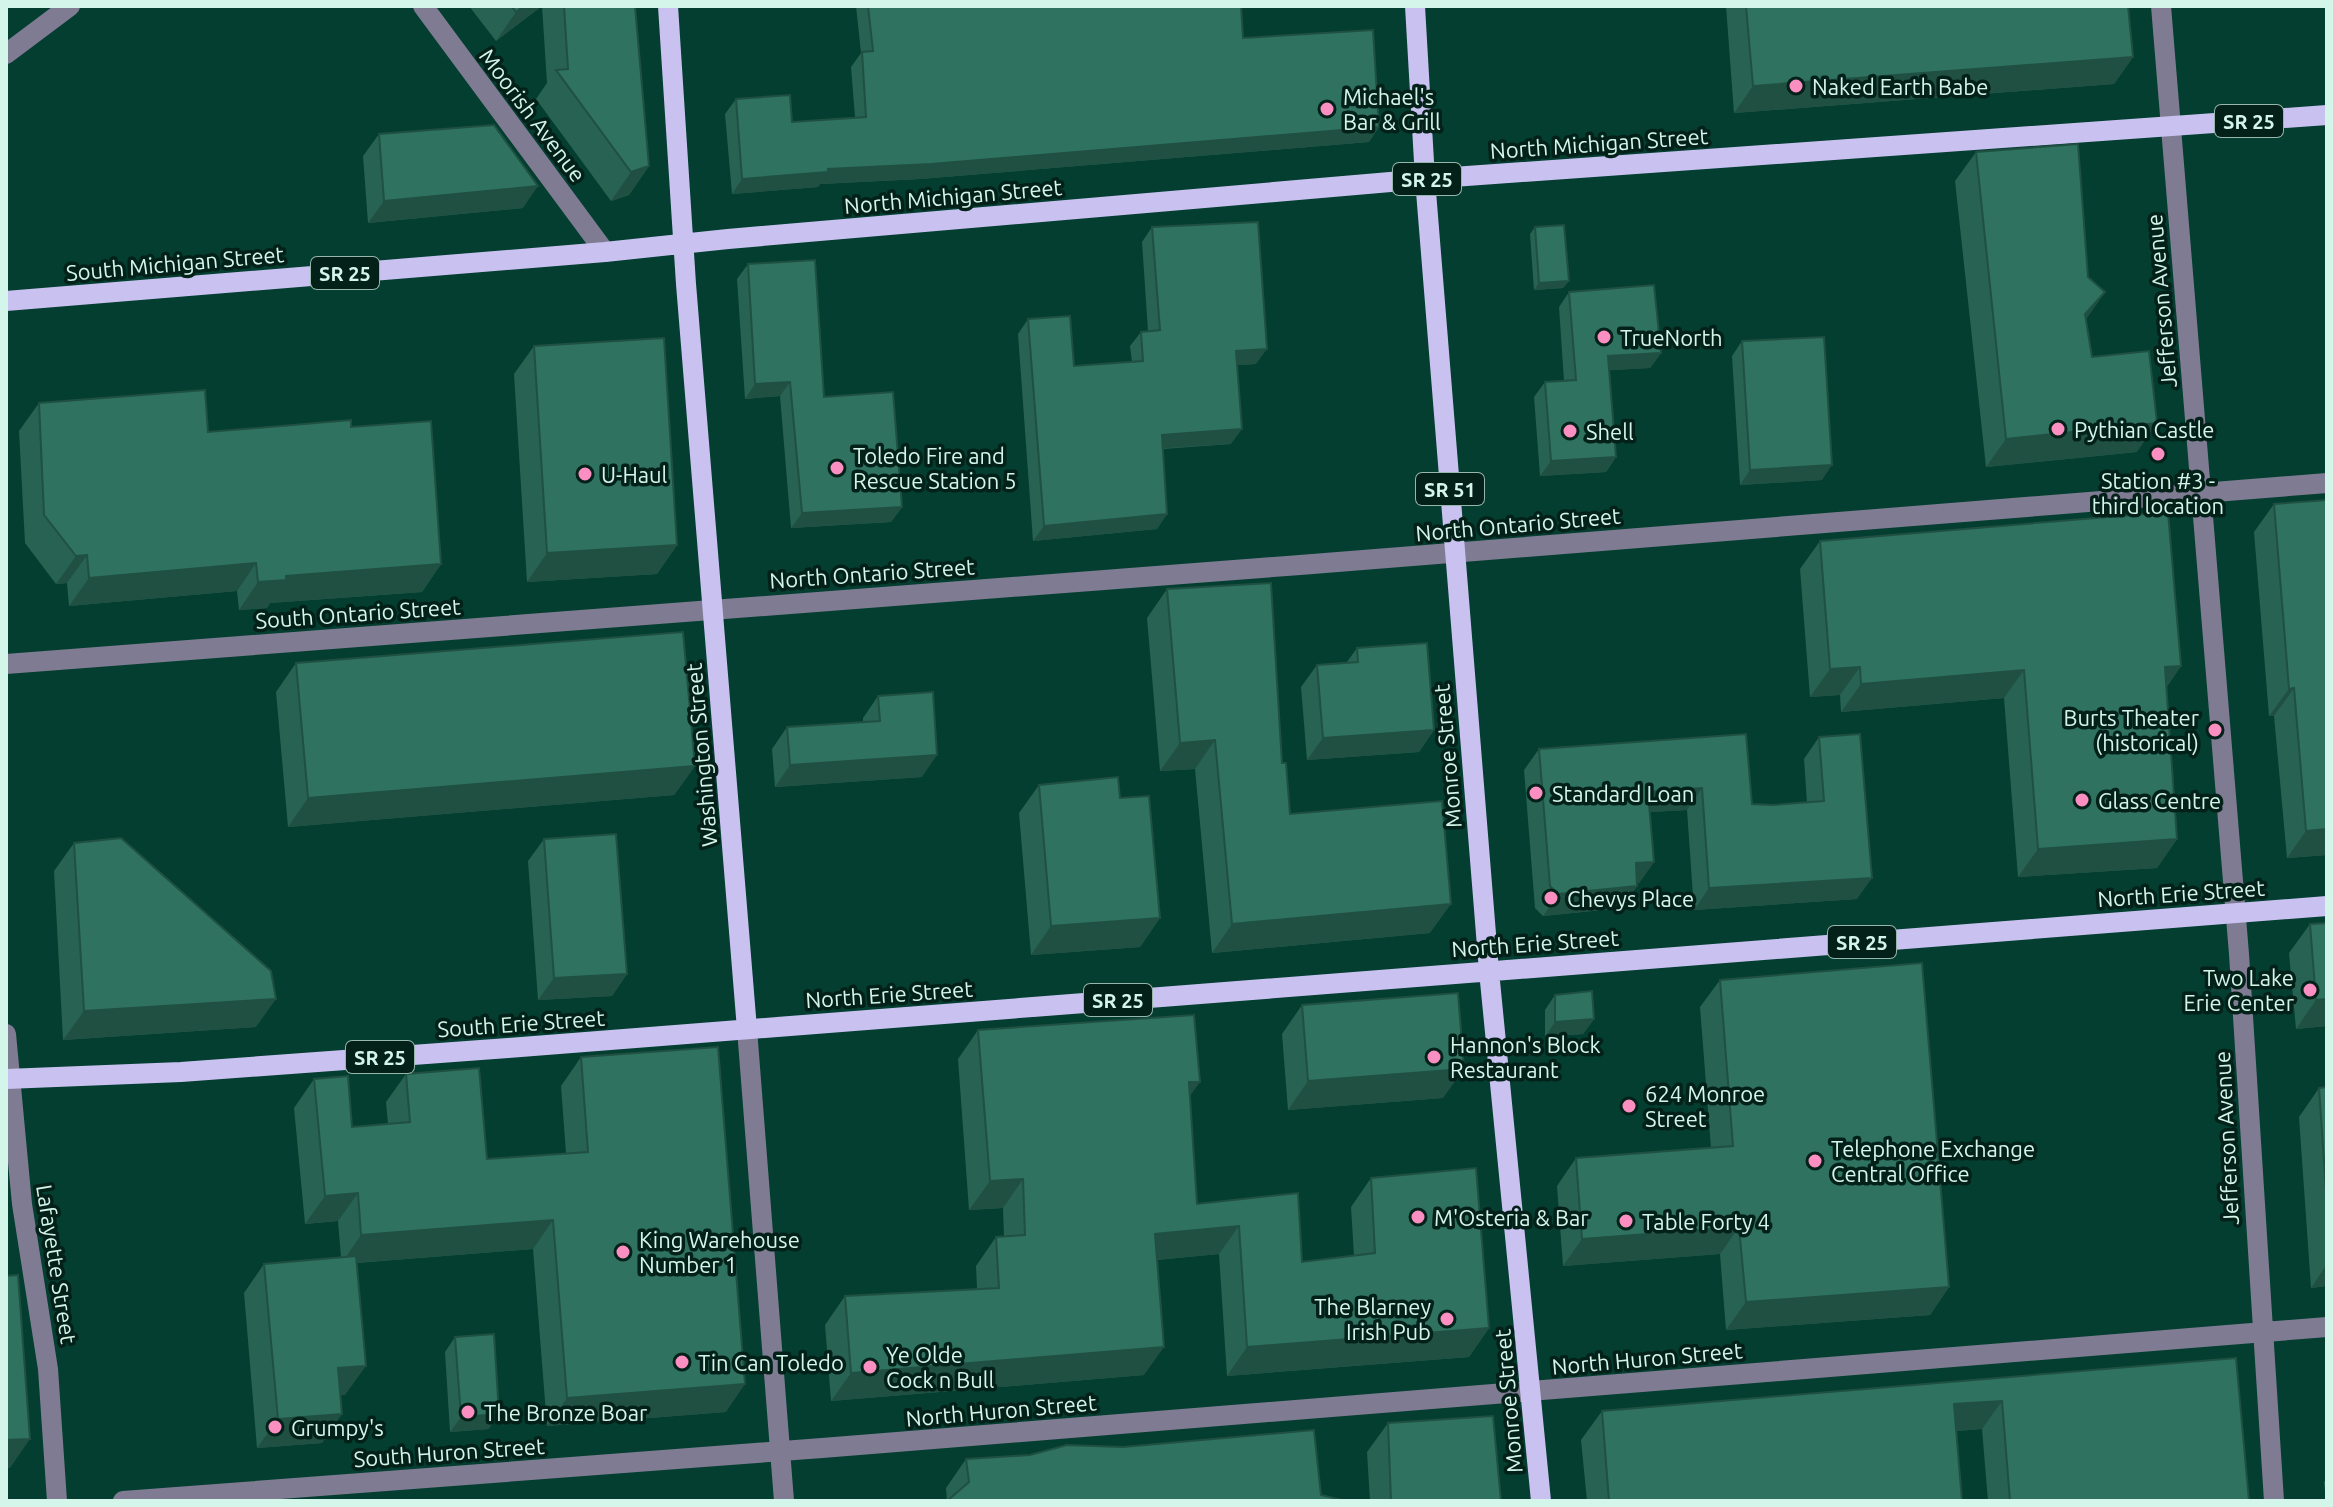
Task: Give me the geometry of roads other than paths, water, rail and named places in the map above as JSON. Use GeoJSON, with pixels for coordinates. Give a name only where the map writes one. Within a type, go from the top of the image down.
{"type":"FeatureCollection","features":[{"type":"Feature","properties":{"kind":"main road","name":"Washington Street"},"geometry":{"type":"LineString","coordinates":[[668,6],[683,243],[747,1029]]}},
{"type":"Feature","properties":{"kind":"main road","name":"Monroe Street"},"geometry":{"type":"LineString","coordinates":[[1415,6],[1425,179],[1489,971],[1541,1501]]}},
{"type":"Feature","properties":{"kind":"main road","name":"North Michigan Street"},"geometry":{"type":"LineString","coordinates":[[683,243],[1425,179],[2327,115]]}},
{"type":"Feature","properties":{"kind":"main road","name":"South Michigan Street"},"geometry":{"type":"LineString","coordinates":[[6,301],[683,243]]}},
{"type":"Feature","properties":{"kind":"main road","name":"North Erie Street"},"geometry":{"type":"LineString","coordinates":[[747,1029],[2327,906]]}},
{"type":"Feature","properties":{"kind":"main road","name":"South Erie Street"},"geometry":{"type":"LineString","coordinates":[[9,1079],[197,1071],[747,1029]]}},
{"type":"Feature","properties":{"kind":"street"},"geometry":{"type":"LineString","coordinates":[[6,54],[70,6]]}},
{"type":"Feature","properties":{"kind":"street","name":"Moorish Avenue"},"geometry":{"type":"LineString","coordinates":[[423,6],[605,252]]}},
{"type":"Feature","properties":{"kind":"street","name":"Jefferson Avenue"},"geometry":{"type":"LineString","coordinates":[[2161,6],[2236,913],[2274,1501]]}},
{"type":"Feature","properties":{"kind":"street","name":"North Ontario Street"},"geometry":{"type":"LineString","coordinates":[[713,610],[2327,483]]}},
{"type":"Feature","properties":{"kind":"street","name":"South Ontario Street"},"geometry":{"type":"LineString","coordinates":[[6,664],[713,610]]}},
{"type":"Feature","properties":{"kind":"street","name":"Washington Street"},"geometry":{"type":"LineString","coordinates":[[747,1029],[784,1501]]}},
{"type":"Feature","properties":{"kind":"street","name":"Lafayette Street"},"geometry":{"type":"LineString","coordinates":[[6,1034],[22,1204],[48,1369],[57,1501]]}},
{"type":"Feature","properties":{"kind":"street","name":"North Huron Street"},"geometry":{"type":"LineString","coordinates":[[780,1451],[2327,1327]]}},
{"type":"Feature","properties":{"kind":"street","name":"South Huron Street"},"geometry":{"type":"LineString","coordinates":[[123,1501],[780,1451]]}},
{"type":"Feature","properties":{"kind":"place","name":"Naked Earth Babe"},"geometry":{"type":"Point","coordinates":[1796,86]}},
{"type":"Feature","properties":{"kind":"place","name":"Michael's Bar & Grill"},"geometry":{"type":"Point","coordinates":[1327,109]}},
{"type":"Feature","properties":{"kind":"place","name":"TrueNorth"},"geometry":{"type":"Point","coordinates":[1604,337]}},
{"type":"Feature","properties":{"kind":"place","name":"Pythian Castle"},"geometry":{"type":"Point","coordinates":[2058,429]}},
{"type":"Feature","properties":{"kind":"place","name":"Shell"},"geometry":{"type":"Point","coordinates":[1570,431]}},
{"type":"Feature","properties":{"kind":"place","name":"Station #3 - third location"},"geometry":{"type":"Point","coordinates":[2158,454]}},
{"type":"Feature","properties":{"kind":"place","name":"Toledo Fire and Rescue Station 5"},"geometry":{"type":"Point","coordinates":[837,468]}},
{"type":"Feature","properties":{"kind":"place","name":"U-Haul"},"geometry":{"type":"Point","coordinates":[585,474]}},
{"type":"Feature","properties":{"kind":"place","name":"Burts Theater (historical)"},"geometry":{"type":"Point","coordinates":[2215,730]}},
{"type":"Feature","properties":{"kind":"place","name":"Standard Loan"},"geometry":{"type":"Point","coordinates":[1536,793]}},
{"type":"Feature","properties":{"kind":"place","name":"Glass Centre"},"geometry":{"type":"Point","coordinates":[2082,800]}},
{"type":"Feature","properties":{"kind":"place","name":"Chevys Place"},"geometry":{"type":"Point","coordinates":[1551,898]}},
{"type":"Feature","properties":{"kind":"place","name":"Two Lake Erie Center"},"geometry":{"type":"Point","coordinates":[2310,990]}},
{"type":"Feature","properties":{"kind":"place","name":"Hannon's Block Restaurant"},"geometry":{"type":"Point","coordinates":[1434,1057]}},
{"type":"Feature","properties":{"kind":"place","name":"624 Monroe Street"},"geometry":{"type":"Point","coordinates":[1629,1106]}},
{"type":"Feature","properties":{"kind":"place","name":"Telephone Exchange Central Office"},"geometry":{"type":"Point","coordinates":[1815,1161]}},
{"type":"Feature","properties":{"kind":"place","name":"M'Osteria & Bar"},"geometry":{"type":"Point","coordinates":[1418,1217]}},
{"type":"Feature","properties":{"kind":"place","name":"Table Forty 4"},"geometry":{"type":"Point","coordinates":[1626,1221]}},
{"type":"Feature","properties":{"kind":"place","name":"King Warehouse Number 1"},"geometry":{"type":"Point","coordinates":[623,1252]}},
{"type":"Feature","properties":{"kind":"place","name":"The Blarney Irish Pub"},"geometry":{"type":"Point","coordinates":[1447,1319]}},
{"type":"Feature","properties":{"kind":"place","name":"Tin Can Toledo"},"geometry":{"type":"Point","coordinates":[682,1362]}},
{"type":"Feature","properties":{"kind":"place","name":"Ye Olde Cock n Bull"},"geometry":{"type":"Point","coordinates":[870,1367]}},
{"type":"Feature","properties":{"kind":"place","name":"The Bronze Boar"},"geometry":{"type":"Point","coordinates":[468,1412]}},
{"type":"Feature","properties":{"kind":"place","name":"Grumpy's"},"geometry":{"type":"Point","coordinates":[275,1427]}}]}
